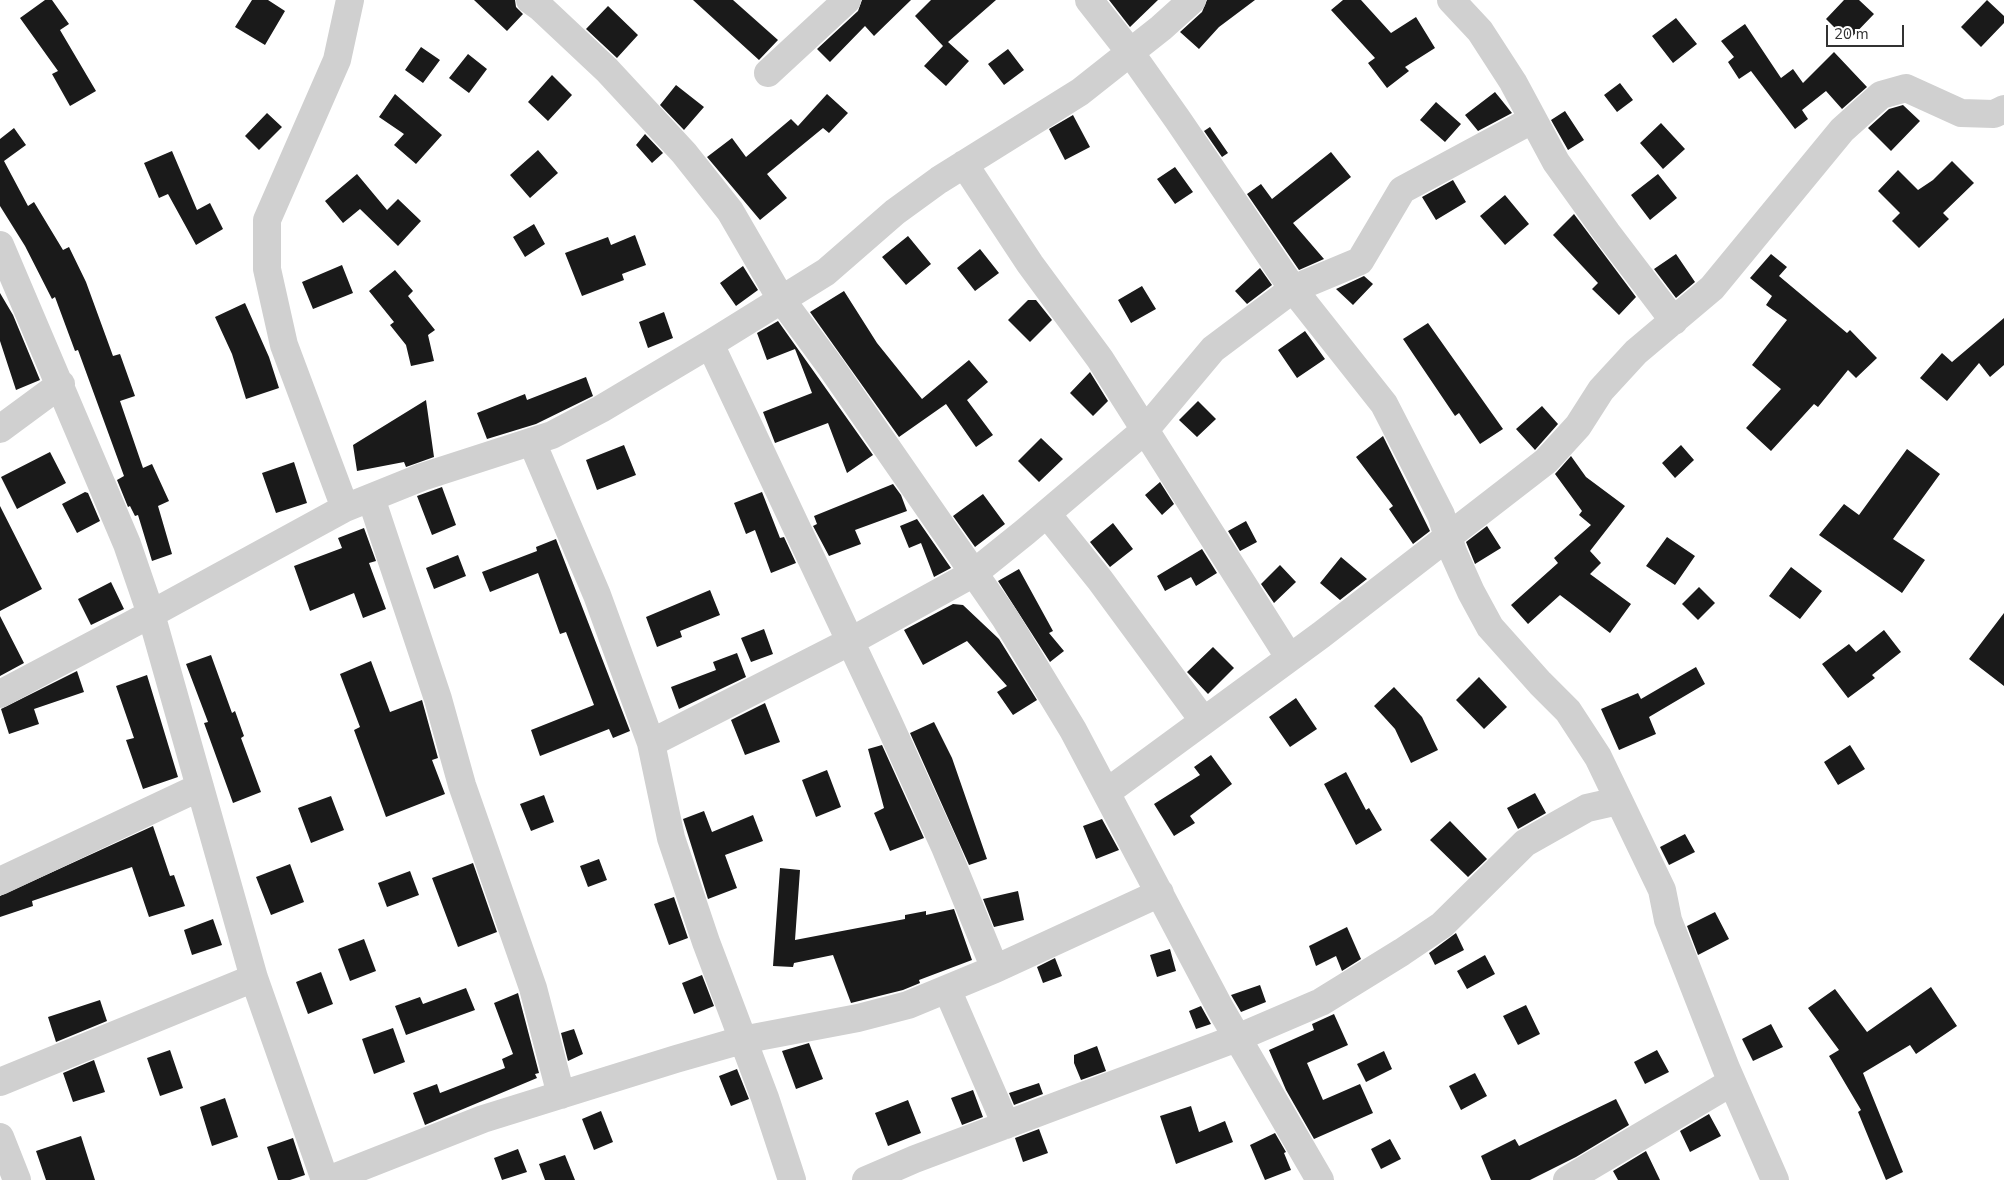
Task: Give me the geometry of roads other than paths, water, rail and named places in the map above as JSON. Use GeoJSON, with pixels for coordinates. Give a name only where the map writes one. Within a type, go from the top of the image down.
{"type":"FeatureCollection","features":[{"type":"Feature","properties":{"kind":"street"},"geometry":{"type":"LineString","coordinates":[[345,508],[284,345],[266,269],[267,220],[337,60],[350,0]]}},
{"type":"Feature","properties":{"kind":"street"},"geometry":{"type":"LineString","coordinates":[[530,0],[607,70],[684,153],[730,211],[781,299],[1005,618],[1069,722],[1237,1038],[1320,1180]]}},
{"type":"Feature","properties":{"kind":"street"},"geometry":{"type":"LineString","coordinates":[[768,73],[847,0]]}},
{"type":"Feature","properties":{"kind":"street"},"geometry":{"type":"LineString","coordinates":[[1089,0],[1130,52],[1293,289],[1384,404],[1441,515],[1471,592],[1490,627],[1568,711],[1598,757],[1662,890],[1668,920],[1732,1082],[1775,1180]]}},
{"type":"Feature","properties":{"kind":"street"},"geometry":{"type":"LineString","coordinates":[[0,694],[152,614],[345,508],[422,477],[552,435],[601,409],[826,272],[895,212],[964,164],[1080,92],[1192,0]]}},
{"type":"Feature","properties":{"kind":"street"},"geometry":{"type":"LineString","coordinates":[[1451,0],[1480,31],[1513,82],[1556,162],[1607,234],[1674,321]]}},
{"type":"Feature","properties":{"kind":"street"},"geometry":{"type":"LineString","coordinates":[[1107,792],[1289,657],[1546,461],[1578,426],[1601,390],[1636,352],[1712,288],[1842,130],[1880,94],[1906,88],[1961,113],[1994,114],[2004,109]]}},
{"type":"Feature","properties":{"kind":"street"},"geometry":{"type":"LineString","coordinates":[[651,743],[851,641],[974,573],[1047,514],[1145,430],[1213,349],[1293,289],[1360,260],[1402,190],[1532,120]]}},
{"type":"Feature","properties":{"kind":"street"},"geometry":{"type":"LineString","coordinates":[[964,164],[1030,264],[1100,359],[1289,657]]}},
{"type":"Feature","properties":{"kind":"street"},"geometry":{"type":"LineString","coordinates":[[0,245],[61,384],[127,544],[152,614],[254,978],[326,1180],[483,1119],[742,1040],[858,1018],[908,1005],[995,969],[1160,893]]}},
{"type":"Feature","properties":{"kind":"street"},"geometry":{"type":"LineString","coordinates":[[710,344],[851,641],[945,847],[995,969]]}},
{"type":"Feature","properties":{"kind":"street"},"geometry":{"type":"LineString","coordinates":[[0,429],[61,384]]}},
{"type":"Feature","properties":{"kind":"street"},"geometry":{"type":"LineString","coordinates":[[532,442],[597,595],[651,743],[671,838],[706,942],[765,1098],[792,1180]]}},
{"type":"Feature","properties":{"kind":"street"},"geometry":{"type":"LineString","coordinates":[[371,498],[438,699],[462,785],[533,988],[561,1095]]}},
{"type":"Feature","properties":{"kind":"street"},"geometry":{"type":"LineString","coordinates":[[1047,514],[1100,580],[1203,720]]}},
{"type":"Feature","properties":{"kind":"street"},"geometry":{"type":"LineString","coordinates":[[0,880],[200,787]]}},
{"type":"Feature","properties":{"kind":"street"},"geometry":{"type":"LineString","coordinates":[[866,1180],[915,1159],[1237,1038],[1320,1002],[1442,925],[1525,843],[1587,808],[1618,801]]}},
{"type":"Feature","properties":{"kind":"street"},"geometry":{"type":"LineString","coordinates":[[0,1082],[254,978]]}},
{"type":"Feature","properties":{"kind":"street"},"geometry":{"type":"LineString","coordinates":[[947,989],[1006,1125]]}},
{"type":"Feature","properties":{"kind":"street"},"geometry":{"type":"LineString","coordinates":[[1567,1180],[1732,1082]]}},
{"type":"Feature","properties":{"kind":"street"},"geometry":{"type":"LineString","coordinates":[[0,1136],[17,1180]]}}]}
